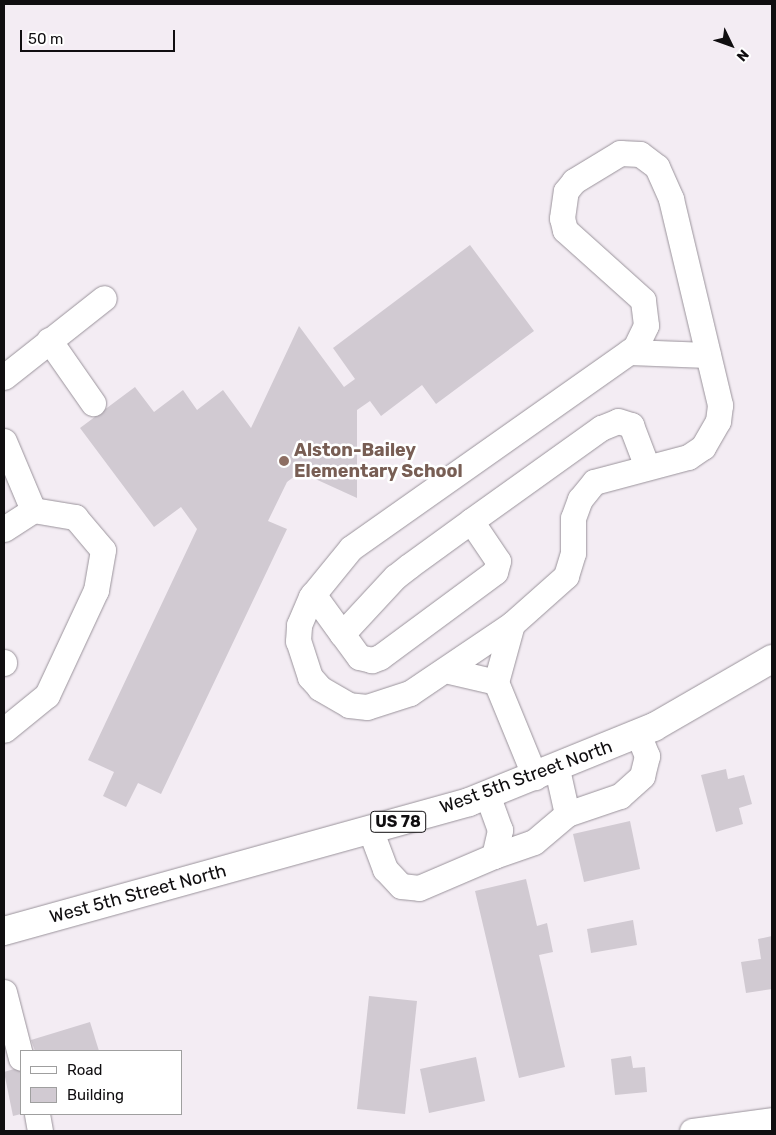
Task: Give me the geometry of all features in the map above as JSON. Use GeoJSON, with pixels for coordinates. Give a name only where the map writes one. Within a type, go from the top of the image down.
{"type":"FeatureCollection","features":[{"type":"Feature","properties":{"kind":"main road","name":"West 5th Street North"},"geometry":{"type":"LineString","coordinates":[[4,931],[487,796],[638,734],[772,659]]}},
{"type":"Feature","properties":{"kind":"street"},"geometry":{"type":"LineString","coordinates":[[629,152],[650,159],[665,181],[708,355],[720,405],[712,434],[688,456],[604,477],[586,492],[573,518],[574,553],[566,576],[512,624],[444,670],[383,706],[367,708],[334,698],[310,677],[300,650],[299,625],[313,594],[365,536],[630,352],[646,325],[643,300],[565,230],[562,218],[566,191],[574,181],[605,160],[629,152]]}},
{"type":"Feature","properties":{"kind":"street"},"geometry":{"type":"LineString","coordinates":[[4,377],[104,298]]}},
{"type":"Feature","properties":{"kind":"street"},"geometry":{"type":"LineString","coordinates":[[49,340],[93,403]]}},
{"type":"Feature","properties":{"kind":"street"},"geometry":{"type":"LineString","coordinates":[[630,352],[708,355]]}},
{"type":"Feature","properties":{"kind":"street"},"geometry":{"type":"LineString","coordinates":[[342,634],[395,577],[612,422],[625,422],[636,430],[647,467]]}},
{"type":"Feature","properties":{"kind":"street"},"geometry":{"type":"LineString","coordinates":[[4,442],[34,510]]}},
{"type":"Feature","properties":{"kind":"street"},"geometry":{"type":"LineString","coordinates":[[4,530],[34,510],[75,518],[104,550],[96,590],[47,695],[4,730]]}},
{"type":"Feature","properties":{"kind":"street"},"geometry":{"type":"LineString","coordinates":[[313,594],[359,657],[372,660],[490,577],[498,561],[471,521]]}},
{"type":"Feature","properties":{"kind":"street"},"geometry":{"type":"LineString","coordinates":[[512,624],[496,682],[567,814]]}},
{"type":"Feature","properties":{"kind":"street"},"geometry":{"type":"LineString","coordinates":[[444,670],[496,682]]}},
{"type":"Feature","properties":{"kind":"street"},"geometry":{"type":"LineString","coordinates":[[370,830],[385,869],[401,886],[419,888],[494,856],[534,842],[567,814],[620,796],[642,776],[647,756],[638,734]]}},
{"type":"Feature","properties":{"kind":"street"},"geometry":{"type":"LineString","coordinates":[[487,796],[500,830],[494,856]]}},
{"type":"Feature","properties":{"kind":"street"},"geometry":{"type":"LineString","coordinates":[[4,992],[20,1054]]}},
{"type":"Feature","properties":{"kind":"street"},"geometry":{"type":"LineString","coordinates":[[36,1115],[40,1131]]}},
{"type":"Feature","properties":{"kind":"street"},"geometry":{"type":"LineString","coordinates":[[692,1131],[772,1120]]}},
{"type":"Feature","properties":{"kind":"building"},"geometry":{"type":"Polygon","coordinates":[[[470,245],[534,331],[436,404],[422,385],[381,416],[370,401],[357,410],[357,498],[300,472],[287,482],[268,521],[287,529],[161,794],[138,783],[126,807],[103,796],[114,772],[88,760],[197,529],[181,507],[154,527],[80,428],[135,387],[154,412],[183,390],[197,410],[223,390],[251,428],[299,326],[344,387],[355,379],[333,348],[470,245]]]}},
{"type":"Feature","properties":{"kind":"building"},"geometry":{"type":"Polygon","coordinates":[[[726,769],[728,779],[744,775],[752,804],[739,808],[743,824],[716,832],[701,775],[726,769]]]}},
{"type":"Feature","properties":{"kind":"building"},"geometry":{"type":"Polygon","coordinates":[[[630,821],[640,869],[584,882],[573,834],[630,821]]]}},
{"type":"Feature","properties":{"kind":"building"},"geometry":{"type":"Polygon","coordinates":[[[526,879],[537,926],[547,923],[553,952],[539,955],[565,1067],[519,1078],[475,891],[526,879]]]}},
{"type":"Feature","properties":{"kind":"building"},"geometry":{"type":"Polygon","coordinates":[[[633,920],[637,945],[591,953],[587,929],[633,920]]]}},
{"type":"Feature","properties":{"kind":"building"},"geometry":{"type":"Polygon","coordinates":[[[772,936],[772,989],[746,993],[741,962],[761,959],[758,939],[772,936]]]}},
{"type":"Feature","properties":{"kind":"building"},"geometry":{"type":"Polygon","coordinates":[[[369,996],[417,1001],[405,1114],[357,1109],[369,996]]]}},
{"type":"Feature","properties":{"kind":"building"},"geometry":{"type":"Polygon","coordinates":[[[90,1022],[99,1050],[35,1050],[31,1040],[90,1022]]]}},
{"type":"Feature","properties":{"kind":"building"},"geometry":{"type":"Polygon","coordinates":[[[631,1056],[633,1068],[645,1067],[647,1092],[615,1095],[611,1059],[631,1056]]]}},
{"type":"Feature","properties":{"kind":"building"},"geometry":{"type":"Polygon","coordinates":[[[476,1057],[485,1101],[429,1113],[420,1069],[476,1057]]]}},
{"type":"Feature","properties":{"kind":"building"},"geometry":{"type":"Polygon","coordinates":[[[20,1067],[20,1114],[13,1116],[4,1072],[20,1067]]]}},
{"type":"Feature","properties":{"kind":"place","name":"Alston-Bailey Elementary School"},"geometry":{"type":"Point","coordinates":[284,461]}}]}
